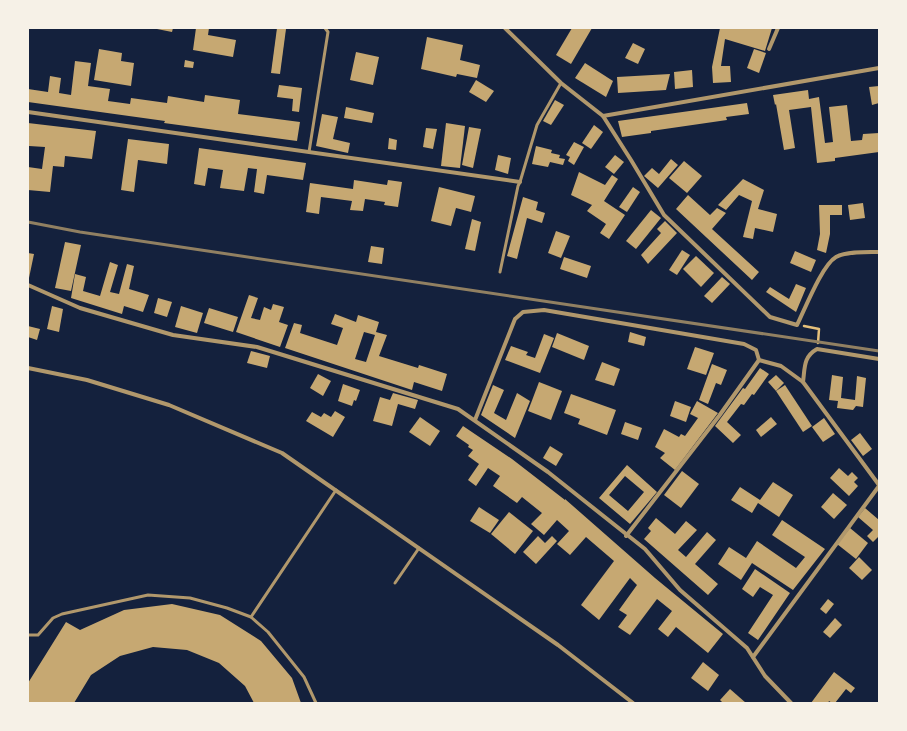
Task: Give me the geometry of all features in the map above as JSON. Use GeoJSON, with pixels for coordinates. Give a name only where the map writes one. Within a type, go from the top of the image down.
{"type":"FeatureCollection","features":[{"type":"Feature","properties":{"kind":"street"},"geometry":{"type":"LineString","coordinates":[[505,28],[561,83],[603,116],[664,215],[770,318],[797,325],[824,270],[836,257],[857,252],[879,252]]}},
{"type":"Feature","properties":{"kind":"street"},"geometry":{"type":"LineString","coordinates":[[769,49],[778,28]]}},
{"type":"Feature","properties":{"kind":"street"},"geometry":{"type":"LineString","coordinates":[[603,116],[879,68]]}},
{"type":"Feature","properties":{"kind":"street"},"geometry":{"type":"LineString","coordinates":[[28,112],[520,182]]}},
{"type":"Feature","properties":{"kind":"street"},"geometry":{"type":"LineString","coordinates":[[28,285],[80,308],[173,335],[257,347],[458,409],[548,472],[644,549],[680,590],[747,648],[765,676],[791,703]]}},
{"type":"Feature","properties":{"kind":"street"},"geometry":{"type":"LineString","coordinates":[[475,420],[515,319],[523,312],[544,310],[744,344],[756,350],[759,360]]}},
{"type":"Feature","properties":{"kind":"street"},"geometry":{"type":"LineString","coordinates":[[803,382],[805,362],[811,353],[817,349],[879,359]]}},
{"type":"Feature","properties":{"kind":"street"},"geometry":{"type":"LineString","coordinates":[[753,658],[879,486],[803,382],[781,366],[759,360]]}},
{"type":"Feature","properties":{"kind":"street"},"geometry":{"type":"LineString","coordinates":[[626,536],[719,416],[759,360]]}},
{"type":"Feature","properties":{"kind":"street"},"geometry":{"type":"LineString","coordinates":[[28,368],[74,377],[169,405],[282,453],[558,645],[633,703]]}},
{"type":"Feature","properties":{"kind":"lane"},"geometry":{"type":"LineString","coordinates":[[309,152],[328,32],[325,28]]}},
{"type":"Feature","properties":{"kind":"lane"},"geometry":{"type":"LineString","coordinates":[[500,272],[518,186],[537,125],[561,83]]}},
{"type":"Feature","properties":{"kind":"lane"},"geometry":{"type":"LineString","coordinates":[[251,617],[336,490]]}},
{"type":"Feature","properties":{"kind":"lane"},"geometry":{"type":"LineString","coordinates":[[395,583],[419,548]]}},
{"type":"Feature","properties":{"kind":"lane"},"geometry":{"type":"LineString","coordinates":[[28,635],[38,635],[53,618],[62,614],[148,596],[190,598],[251,617],[268,632],[304,677],[316,703]]}},
{"type":"Feature","properties":{"kind":"path"},"geometry":{"type":"LineString","coordinates":[[797,325],[819,329],[817,349]]}},
{"type":"Feature","properties":{"kind":"building"},"geometry":{"type":"Polygon","coordinates":[[[157,28],[173,28],[172,32],[157,28]]]}},
{"type":"Feature","properties":{"kind":"building"},"geometry":{"type":"Polygon","coordinates":[[[196,28],[209,28],[208,35],[236,40],[233,57],[193,50],[196,28]]]}},
{"type":"Feature","properties":{"kind":"building"},"geometry":{"type":"Polygon","coordinates":[[[277,28],[286,29],[280,74],[271,73],[277,28]]]}},
{"type":"Feature","properties":{"kind":"building"},"geometry":{"type":"Polygon","coordinates":[[[572,28],[592,28],[571,64],[556,55],[572,28]]]}},
{"type":"Feature","properties":{"kind":"building"},"geometry":{"type":"Polygon","coordinates":[[[720,28],[772,28],[765,51],[725,39],[721,66],[730,66],[731,82],[713,83],[712,67],[720,28]]]}},
{"type":"Feature","properties":{"kind":"building"},"geometry":{"type":"Polygon","coordinates":[[[427,37],[463,45],[460,60],[480,65],[477,78],[457,74],[456,77],[421,69],[427,37]]]}},
{"type":"Feature","properties":{"kind":"building"},"geometry":{"type":"Polygon","coordinates":[[[633,43],[645,49],[638,64],[625,58],[633,43]]]}},
{"type":"Feature","properties":{"kind":"building"},"geometry":{"type":"Polygon","coordinates":[[[99,49],[122,53],[121,61],[134,63],[131,86],[94,80],[99,49]]]}},
{"type":"Feature","properties":{"kind":"building"},"geometry":{"type":"Polygon","coordinates":[[[754,49],[766,53],[759,73],[747,68],[754,49]]]}},
{"type":"Feature","properties":{"kind":"building"},"geometry":{"type":"Polygon","coordinates":[[[356,52],[379,57],[373,85],[350,80],[356,52]]]}},
{"type":"Feature","properties":{"kind":"building"},"geometry":{"type":"Polygon","coordinates":[[[185,60],[194,62],[193,68],[184,67],[185,60]]]}},
{"type":"Feature","properties":{"kind":"building"},"geometry":{"type":"Polygon","coordinates":[[[75,61],[91,63],[88,86],[110,89],[108,101],[130,104],[131,98],[167,103],[168,96],[204,102],[205,95],[240,100],[238,114],[300,122],[297,141],[164,123],[165,121],[28,102],[28,89],[48,92],[50,76],[61,78],[59,93],[71,95],[75,61]]]}},
{"type":"Feature","properties":{"kind":"building"},"geometry":{"type":"Polygon","coordinates":[[[585,63],[613,81],[606,97],[575,78],[585,63]]]}},
{"type":"Feature","properties":{"kind":"building"},"geometry":{"type":"Polygon","coordinates":[[[692,70],[693,87],[675,89],[674,72],[692,70]]]}},
{"type":"Feature","properties":{"kind":"building"},"geometry":{"type":"Polygon","coordinates":[[[670,74],[666,90],[618,93],[617,77],[670,74]]]}},
{"type":"Feature","properties":{"kind":"building"},"geometry":{"type":"Polygon","coordinates":[[[476,80],[494,91],[486,102],[469,92],[476,80]]]}},
{"type":"Feature","properties":{"kind":"building"},"geometry":{"type":"Polygon","coordinates":[[[279,85],[302,88],[299,112],[292,111],[293,99],[277,97],[279,85]]]}},
{"type":"Feature","properties":{"kind":"building"},"geometry":{"type":"Polygon","coordinates":[[[879,86],[879,103],[872,105],[869,87],[879,86]]]}},
{"type":"Feature","properties":{"kind":"building"},"geometry":{"type":"Polygon","coordinates":[[[808,90],[809,99],[819,97],[825,143],[833,142],[829,107],[847,105],[851,141],[862,140],[863,134],[879,133],[879,152],[835,158],[835,161],[817,163],[811,107],[789,110],[795,148],[784,150],[773,95],[808,90]]]}},
{"type":"Feature","properties":{"kind":"building"},"geometry":{"type":"Polygon","coordinates":[[[555,100],[564,105],[551,125],[543,121],[555,100]]]}},
{"type":"Feature","properties":{"kind":"building"},"geometry":{"type":"Polygon","coordinates":[[[747,103],[749,114],[726,117],[727,120],[651,131],[651,133],[622,137],[618,121],[747,103]]]}},
{"type":"Feature","properties":{"kind":"building"},"geometry":{"type":"Polygon","coordinates":[[[346,107],[374,113],[372,123],[344,118],[346,107]]]}},
{"type":"Feature","properties":{"kind":"building"},"geometry":{"type":"Polygon","coordinates":[[[322,114],[338,117],[333,139],[350,143],[348,153],[316,146],[322,114]]]}},
{"type":"Feature","properties":{"kind":"building"},"geometry":{"type":"Polygon","coordinates":[[[28,123],[96,131],[92,159],[65,156],[64,167],[53,166],[50,192],[28,190],[28,167],[42,169],[45,147],[29,146],[28,149],[28,123]]]}},
{"type":"Feature","properties":{"kind":"building"},"geometry":{"type":"Polygon","coordinates":[[[446,123],[465,126],[460,168],[441,166],[446,123]]]}},
{"type":"Feature","properties":{"kind":"building"},"geometry":{"type":"Polygon","coordinates":[[[594,125],[603,132],[591,149],[582,143],[594,125]]]}},
{"type":"Feature","properties":{"kind":"building"},"geometry":{"type":"Polygon","coordinates":[[[469,127],[481,129],[473,168],[462,165],[469,127]]]}},
{"type":"Feature","properties":{"kind":"building"},"geometry":{"type":"Polygon","coordinates":[[[426,128],[437,129],[433,149],[423,147],[426,128]]]}},
{"type":"Feature","properties":{"kind":"building"},"geometry":{"type":"Polygon","coordinates":[[[389,138],[397,140],[396,150],[388,149],[389,138]]]}},
{"type":"Feature","properties":{"kind":"building"},"geometry":{"type":"Polygon","coordinates":[[[128,139],[169,144],[167,164],[138,160],[134,192],[121,190],[128,139]]]}},
{"type":"Feature","properties":{"kind":"building"},"geometry":{"type":"Polygon","coordinates":[[[574,142],[584,147],[574,165],[568,161],[570,157],[566,155],[574,142]]]}},
{"type":"Feature","properties":{"kind":"building"},"geometry":{"type":"Polygon","coordinates":[[[536,146],[552,150],[551,153],[560,155],[559,158],[565,159],[563,165],[550,162],[548,167],[532,164],[536,146]]]}},
{"type":"Feature","properties":{"kind":"building"},"geometry":{"type":"Polygon","coordinates":[[[199,148],[306,163],[303,180],[267,175],[264,194],[254,192],[257,169],[248,168],[244,191],[220,188],[223,170],[208,168],[205,186],[194,184],[199,148]]]}},
{"type":"Feature","properties":{"kind":"building"},"geometry":{"type":"Polygon","coordinates":[[[498,155],[511,158],[508,174],[495,170],[498,155]]]}},
{"type":"Feature","properties":{"kind":"building"},"geometry":{"type":"Polygon","coordinates":[[[615,155],[624,162],[614,174],[605,167],[615,155]]]}},
{"type":"Feature","properties":{"kind":"building"},"geometry":{"type":"Polygon","coordinates":[[[671,159],[678,165],[658,188],[644,176],[652,168],[659,174],[671,159]]]}},
{"type":"Feature","properties":{"kind":"building"},"geometry":{"type":"Polygon","coordinates":[[[684,161],[702,176],[687,193],[669,178],[684,161]]]}},
{"type":"Feature","properties":{"kind":"building"},"geometry":{"type":"Polygon","coordinates":[[[579,172],[605,185],[612,175],[618,179],[604,201],[625,215],[609,239],[600,233],[606,224],[587,211],[592,205],[571,195],[579,172]]]}},
{"type":"Feature","properties":{"kind":"building"},"geometry":{"type":"Polygon","coordinates":[[[743,179],[764,190],[758,209],[777,214],[773,232],[755,228],[753,239],[743,237],[752,201],[739,195],[726,210],[718,205],[743,179]]]}},
{"type":"Feature","properties":{"kind":"building"},"geometry":{"type":"Polygon","coordinates":[[[354,180],[387,185],[388,180],[402,182],[398,207],[384,205],[385,202],[365,199],[363,211],[350,210],[352,201],[321,197],[319,214],[306,212],[310,183],[353,189],[354,180]]]}},
{"type":"Feature","properties":{"kind":"building"},"geometry":{"type":"Polygon","coordinates":[[[439,187],[475,196],[471,212],[456,208],[451,226],[431,221],[439,187]]]}},
{"type":"Feature","properties":{"kind":"building"},"geometry":{"type":"Polygon","coordinates":[[[633,187],[640,192],[627,212],[619,207],[633,187]]]}},
{"type":"Feature","properties":{"kind":"building"},"geometry":{"type":"Polygon","coordinates":[[[688,195],[710,215],[717,208],[726,213],[712,229],[759,272],[752,280],[676,209],[688,195]]]}},
{"type":"Feature","properties":{"kind":"building"},"geometry":{"type":"Polygon","coordinates":[[[523,197],[538,202],[536,210],[545,213],[542,223],[527,218],[517,259],[507,256],[523,197]]]}},
{"type":"Feature","properties":{"kind":"building"},"geometry":{"type":"Polygon","coordinates":[[[863,203],[865,218],[850,220],[848,205],[863,203]]]}},
{"type":"Feature","properties":{"kind":"building"},"geometry":{"type":"Polygon","coordinates":[[[819,205],[842,205],[842,215],[830,215],[830,234],[826,253],[817,250],[820,234],[819,205]]]}},
{"type":"Feature","properties":{"kind":"building"},"geometry":{"type":"Polygon","coordinates":[[[651,210],[661,218],[636,249],[626,241],[651,210]]]}},
{"type":"Feature","properties":{"kind":"building"},"geometry":{"type":"Polygon","coordinates":[[[472,219],[481,222],[475,251],[465,249],[472,219]]]}},
{"type":"Feature","properties":{"kind":"building"},"geometry":{"type":"Polygon","coordinates":[[[665,221],[677,233],[648,264],[641,255],[661,233],[657,229],[665,221]]]}},
{"type":"Feature","properties":{"kind":"building"},"geometry":{"type":"Polygon","coordinates":[[[556,231],[570,236],[561,258],[548,253],[556,231]]]}},
{"type":"Feature","properties":{"kind":"building"},"geometry":{"type":"Polygon","coordinates":[[[65,242],[81,245],[71,291],[55,288],[65,242]]]}},
{"type":"Feature","properties":{"kind":"building"},"geometry":{"type":"Polygon","coordinates":[[[371,246],[384,248],[382,264],[368,262],[371,246]]]}},
{"type":"Feature","properties":{"kind":"building"},"geometry":{"type":"Polygon","coordinates":[[[682,250],[690,255],[677,275],[669,270],[682,250]]]}},
{"type":"Feature","properties":{"kind":"building"},"geometry":{"type":"Polygon","coordinates":[[[795,251],[816,260],[811,272],[790,263],[795,251]]]}},
{"type":"Feature","properties":{"kind":"building"},"geometry":{"type":"Polygon","coordinates":[[[28,253],[34,254],[29,278],[28,278],[28,253]]]}},
{"type":"Feature","properties":{"kind":"building"},"geometry":{"type":"Polygon","coordinates":[[[696,256],[714,273],[701,287],[683,269],[696,256]]]}},
{"type":"Feature","properties":{"kind":"building"},"geometry":{"type":"Polygon","coordinates":[[[564,257],[591,266],[587,278],[560,269],[564,257]]]}},
{"type":"Feature","properties":{"kind":"building"},"geometry":{"type":"Polygon","coordinates":[[[110,262],[118,265],[110,292],[119,294],[127,264],[134,266],[129,289],[149,295],[143,312],[124,306],[122,314],[71,298],[75,274],[86,277],[83,291],[100,296],[110,262]]]}},
{"type":"Feature","properties":{"kind":"building"},"geometry":{"type":"Polygon","coordinates":[[[722,277],[730,284],[712,303],[704,296],[722,277]]]}},
{"type":"Feature","properties":{"kind":"building"},"geometry":{"type":"Polygon","coordinates":[[[796,284],[806,288],[796,312],[766,292],[770,287],[789,299],[796,284]]]}},
{"type":"Feature","properties":{"kind":"building"},"geometry":{"type":"Polygon","coordinates":[[[249,295],[258,298],[251,318],[260,320],[264,307],[271,310],[273,304],[284,307],[279,322],[288,325],[280,347],[236,332],[249,295]]]}},
{"type":"Feature","properties":{"kind":"building"},"geometry":{"type":"Polygon","coordinates":[[[158,298],[172,302],[167,317],[154,313],[158,298]]]}},
{"type":"Feature","properties":{"kind":"building"},"geometry":{"type":"Polygon","coordinates":[[[52,306],[63,309],[59,332],[47,329],[52,306]]]}},
{"type":"Feature","properties":{"kind":"building"},"geometry":{"type":"Polygon","coordinates":[[[181,306],[203,313],[197,333],[175,327],[181,306]]]}},
{"type":"Feature","properties":{"kind":"building"},"geometry":{"type":"Polygon","coordinates":[[[209,308],[238,317],[233,332],[204,323],[209,308]]]}},
{"type":"Feature","properties":{"kind":"building"},"geometry":{"type":"Polygon","coordinates":[[[335,314],[356,322],[358,315],[379,322],[376,332],[387,335],[379,356],[418,368],[419,365],[447,374],[442,391],[414,382],[412,390],[285,348],[294,323],[302,325],[300,333],[337,345],[343,328],[331,324],[335,314]],[[364,332],[355,359],[366,362],[375,335],[364,332]]]}},
{"type":"Feature","properties":{"kind":"building"},"geometry":{"type":"Polygon","coordinates":[[[28,326],[40,329],[37,340],[28,337],[28,326]]]}},
{"type":"Feature","properties":{"kind":"building"},"geometry":{"type":"Polygon","coordinates":[[[630,332],[646,337],[644,346],[628,342],[630,332]]]}},
{"type":"Feature","properties":{"kind":"building"},"geometry":{"type":"Polygon","coordinates":[[[557,333],[589,346],[584,360],[552,347],[557,333]]]}},
{"type":"Feature","properties":{"kind":"building"},"geometry":{"type":"Polygon","coordinates":[[[544,334],[554,338],[540,373],[505,360],[511,346],[528,352],[526,355],[535,358],[544,334]]]}},
{"type":"Feature","properties":{"kind":"building"},"geometry":{"type":"Polygon","coordinates":[[[695,347],[714,353],[706,375],[687,369],[695,347]]]}},
{"type":"Feature","properties":{"kind":"building"},"geometry":{"type":"Polygon","coordinates":[[[251,351],[270,356],[267,368],[247,363],[251,351]]]}},
{"type":"Feature","properties":{"kind":"building"},"geometry":{"type":"Polygon","coordinates":[[[602,362],[620,369],[614,386],[595,380],[602,362]]]}},
{"type":"Feature","properties":{"kind":"building"},"geometry":{"type":"Polygon","coordinates":[[[712,364],[727,370],[721,385],[716,383],[708,404],[699,400],[712,364]]]}},
{"type":"Feature","properties":{"kind":"building"},"geometry":{"type":"Polygon","coordinates":[[[760,368],[769,374],[754,395],[752,394],[744,405],[741,404],[727,422],[741,435],[733,443],[715,426],[760,368]]]}},
{"type":"Feature","properties":{"kind":"building"},"geometry":{"type":"Polygon","coordinates":[[[318,374],[331,381],[323,396],[310,388],[318,374]]]}},
{"type":"Feature","properties":{"kind":"building"},"geometry":{"type":"Polygon","coordinates":[[[776,375],[784,383],[776,391],[768,382],[776,375]]]}},
{"type":"Feature","properties":{"kind":"building"},"geometry":{"type":"Polygon","coordinates":[[[832,375],[843,377],[841,398],[855,400],[857,376],[866,378],[863,407],[856,406],[853,410],[837,408],[838,401],[829,400],[832,375]]]}},
{"type":"Feature","properties":{"kind":"building"},"geometry":{"type":"Polygon","coordinates":[[[539,382],[562,391],[551,420],[528,411],[539,382]]]}},
{"type":"Feature","properties":{"kind":"building"},"geometry":{"type":"Polygon","coordinates":[[[343,384],[360,390],[356,401],[354,400],[352,406],[338,401],[343,384]]]}},
{"type":"Feature","properties":{"kind":"building"},"geometry":{"type":"Polygon","coordinates":[[[493,385],[504,390],[494,413],[506,420],[517,393],[530,401],[515,438],[481,415],[493,385]]]}},
{"type":"Feature","properties":{"kind":"building"},"geometry":{"type":"Polygon","coordinates":[[[785,385],[812,426],[803,432],[776,391],[785,385]]]}},
{"type":"Feature","properties":{"kind":"building"},"geometry":{"type":"Polygon","coordinates":[[[393,393],[418,400],[415,409],[398,404],[392,426],[373,421],[380,397],[390,400],[393,393]]]}},
{"type":"Feature","properties":{"kind":"building"},"geometry":{"type":"Polygon","coordinates":[[[571,394],[616,410],[607,435],[578,424],[580,419],[564,413],[571,394]]]}},
{"type":"Feature","properties":{"kind":"building"},"geometry":{"type":"Polygon","coordinates":[[[675,401],[691,407],[686,422],[670,416],[675,401]]]}},
{"type":"Feature","properties":{"kind":"building"},"geometry":{"type":"Polygon","coordinates":[[[697,401],[718,413],[675,470],[660,458],[665,453],[655,447],[664,429],[679,437],[681,434],[685,436],[698,418],[690,414],[697,401]]]}},
{"type":"Feature","properties":{"kind":"building"},"geometry":{"type":"Polygon","coordinates":[[[335,411],[345,417],[333,437],[306,421],[312,412],[321,417],[324,413],[331,417],[335,411]]]}},
{"type":"Feature","properties":{"kind":"building"},"geometry":{"type":"Polygon","coordinates":[[[420,417],[440,431],[430,446],[409,432],[420,417]]]}},
{"type":"Feature","properties":{"kind":"building"},"geometry":{"type":"Polygon","coordinates":[[[771,417],[777,424],[761,437],[756,430],[771,417]]]}},
{"type":"Feature","properties":{"kind":"building"},"geometry":{"type":"Polygon","coordinates":[[[824,418],[835,434],[823,442],[812,427],[824,418]]]}},
{"type":"Feature","properties":{"kind":"building"},"geometry":{"type":"Polygon","coordinates":[[[625,422],[642,428],[638,440],[621,434],[625,422]]]}},
{"type":"Feature","properties":{"kind":"building"},"geometry":{"type":"Polygon","coordinates":[[[463,426],[512,459],[565,499],[655,578],[723,634],[708,653],[676,627],[668,637],[658,629],[672,611],[657,599],[630,635],[618,627],[627,615],[619,610],[637,585],[630,578],[599,620],[581,605],[614,561],[586,537],[570,555],[557,544],[569,531],[557,520],[544,535],[531,524],[542,513],[522,497],[517,503],[493,486],[500,476],[488,468],[476,486],[468,480],[479,464],[468,456],[473,450],[468,447],[469,445],[456,436],[463,426]]]}},
{"type":"Feature","properties":{"kind":"building"},"geometry":{"type":"Polygon","coordinates":[[[860,433],[872,449],[863,456],[851,440],[860,433]]]}},
{"type":"Feature","properties":{"kind":"building"},"geometry":{"type":"Polygon","coordinates":[[[550,446],[563,454],[556,466],[543,458],[550,446]]]}},
{"type":"Feature","properties":{"kind":"building"},"geometry":{"type":"Polygon","coordinates":[[[627,465],[657,492],[630,524],[599,498],[627,465]],[[625,476],[609,495],[628,511],[644,492],[625,476]]]}},
{"type":"Feature","properties":{"kind":"building"},"geometry":{"type":"Polygon","coordinates":[[[839,468],[848,476],[852,472],[858,478],[854,482],[858,486],[849,496],[830,478],[839,468]]]}},
{"type":"Feature","properties":{"kind":"building"},"geometry":{"type":"Polygon","coordinates":[[[682,471],[699,484],[681,508],[664,495],[682,471]]]}},
{"type":"Feature","properties":{"kind":"building"},"geometry":{"type":"Polygon","coordinates":[[[773,482],[793,495],[779,517],[758,503],[752,513],[731,500],[740,487],[760,500],[773,482]]]}},
{"type":"Feature","properties":{"kind":"building"},"geometry":{"type":"Polygon","coordinates":[[[833,493],[847,505],[834,519],[821,507],[833,493]]]}},
{"type":"Feature","properties":{"kind":"building"},"geometry":{"type":"Polygon","coordinates":[[[479,507],[499,520],[490,533],[470,521],[479,507]]]}},
{"type":"Feature","properties":{"kind":"building"},"geometry":{"type":"Polygon","coordinates":[[[865,508],[879,520],[879,536],[873,542],[867,536],[873,530],[858,517],[865,508]]]}},
{"type":"Feature","properties":{"kind":"building"},"geometry":{"type":"Polygon","coordinates":[[[509,512],[533,531],[515,554],[491,534],[509,512]]]}},
{"type":"Feature","properties":{"kind":"building"},"geometry":{"type":"Polygon","coordinates":[[[656,518],[675,534],[686,521],[697,530],[678,550],[686,557],[707,532],[716,540],[695,564],[718,584],[708,595],[644,539],[651,531],[648,528],[656,518]]]}},
{"type":"Feature","properties":{"kind":"building"},"geometry":{"type":"Polygon","coordinates":[[[782,520],[825,549],[793,590],[752,563],[741,580],[718,564],[729,547],[746,558],[757,541],[796,568],[805,557],[772,535],[782,520]]]}},
{"type":"Feature","properties":{"kind":"building"},"geometry":{"type":"Polygon","coordinates":[[[850,528],[868,543],[856,559],[837,544],[850,528]]]}},
{"type":"Feature","properties":{"kind":"building"},"geometry":{"type":"Polygon","coordinates":[[[538,536],[545,543],[552,536],[557,541],[536,564],[523,552],[538,536]]]}},
{"type":"Feature","properties":{"kind":"building"},"geometry":{"type":"Polygon","coordinates":[[[859,557],[872,570],[862,580],[849,568],[859,557]]]}},
{"type":"Feature","properties":{"kind":"building"},"geometry":{"type":"Polygon","coordinates":[[[755,569],[790,593],[758,640],[748,633],[773,595],[760,587],[753,597],[742,589],[755,569]]]}},
{"type":"Feature","properties":{"kind":"building"},"geometry":{"type":"Polygon","coordinates":[[[828,599],[834,604],[826,614],[820,609],[828,599]]]}},
{"type":"Feature","properties":{"kind":"building"},"geometry":{"type":"Polygon","coordinates":[[[172,604],[220,615],[261,641],[292,678],[301,703],[254,703],[245,686],[219,663],[187,650],[153,647],[120,656],[91,675],[74,703],[28,703],[28,683],[66,622],[80,630],[124,610],[172,604]]]}},
{"type":"Feature","properties":{"kind":"building"},"geometry":{"type":"Polygon","coordinates":[[[835,618],[842,625],[830,638],[823,632],[835,618]]]}},
{"type":"Feature","properties":{"kind":"building"},"geometry":{"type":"Polygon","coordinates":[[[703,662],[719,675],[708,691],[691,678],[703,662]]]}},
{"type":"Feature","properties":{"kind":"building"},"geometry":{"type":"Polygon","coordinates":[[[834,672],[855,688],[851,693],[846,689],[835,703],[829,701],[828,703],[811,703],[834,672]]]}},
{"type":"Feature","properties":{"kind":"building"},"geometry":{"type":"Polygon","coordinates":[[[730,689],[746,703],[723,703],[720,700],[730,689]]]}},
{"type":"Feature","properties":{"kind":"railway"},"geometry":{"type":"LineString","coordinates":[[28,222],[80,232],[879,351]]}}]}
